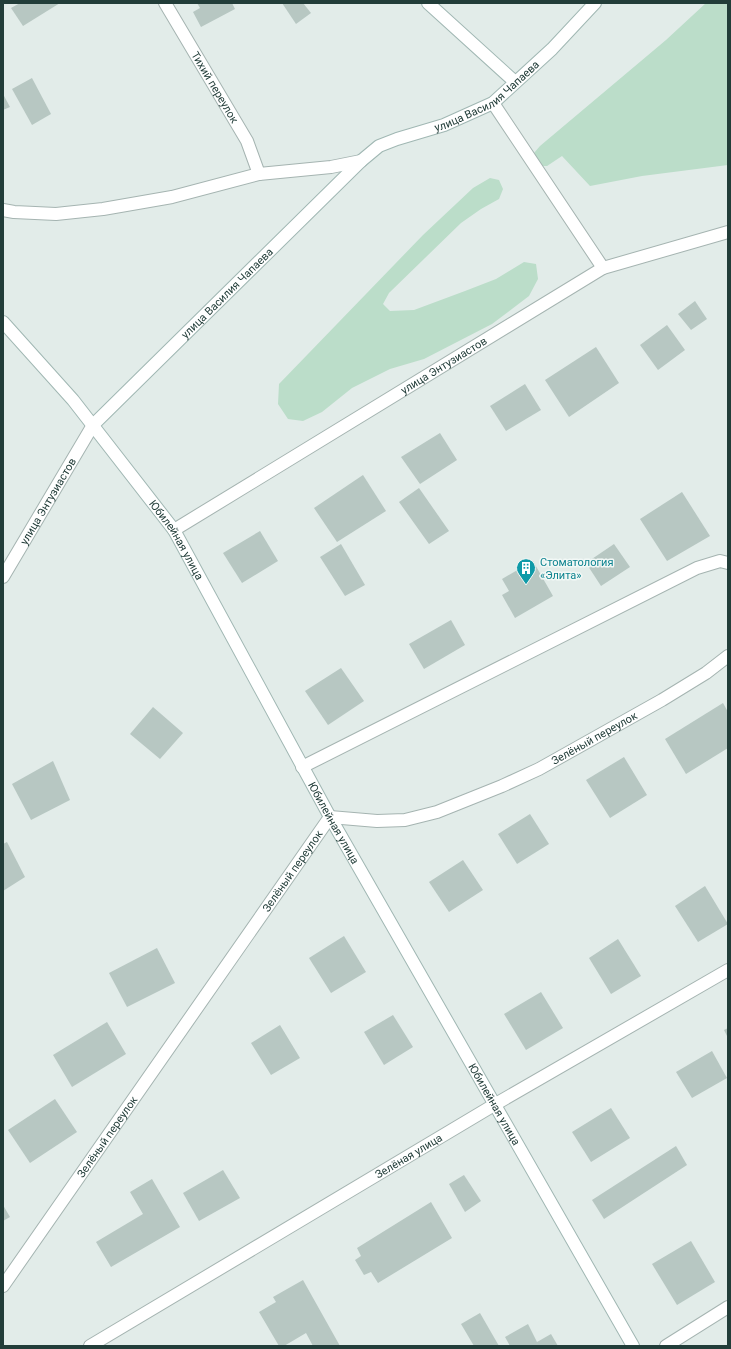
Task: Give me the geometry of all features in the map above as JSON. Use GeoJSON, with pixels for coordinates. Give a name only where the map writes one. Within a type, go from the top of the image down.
{"type":"FeatureCollection","features":[{"type":"Feature","properties":{"kind":"street","name":"Тихий переулок"},"geometry":{"type":"LineString","coordinates":[[165,3],[247,141],[259,174]]}},
{"type":"Feature","properties":{"kind":"street"},"geometry":{"type":"LineString","coordinates":[[428,3],[515,82]]}},
{"type":"Feature","properties":{"kind":"street","name":"улица Василия Чапаева"},"geometry":{"type":"LineString","coordinates":[[93,425],[361,161],[380,146],[397,139],[444,125],[493,104],[552,49],[595,3]]}},
{"type":"Feature","properties":{"kind":"street"},"geometry":{"type":"LineString","coordinates":[[493,104],[603,268]]}},
{"type":"Feature","properties":{"kind":"street","name":"улица Василия Чапаева"},"geometry":{"type":"LineString","coordinates":[[3,210],[56,214],[102,209],[172,197],[259,174],[331,167],[361,161]]}},
{"type":"Feature","properties":{"kind":"street","name":"улица Энтузиастов"},"geometry":{"type":"LineString","coordinates":[[174,530],[603,268],[728,232]]}},
{"type":"Feature","properties":{"kind":"street","name":"Юбилейная улица"},"geometry":{"type":"LineString","coordinates":[[3,322],[73,400],[174,530],[330,817],[633,1346]]}},
{"type":"Feature","properties":{"kind":"street","name":"улица Энтузиастов"},"geometry":{"type":"LineString","coordinates":[[3,577],[93,425]]}},
{"type":"Feature","properties":{"kind":"street"},"geometry":{"type":"LineString","coordinates":[[302,767],[698,568],[720,561],[728,563]]}},
{"type":"Feature","properties":{"kind":"street","name":"Зелёный переулок"},"geometry":{"type":"LineString","coordinates":[[3,1286],[330,817],[377,821],[405,820],[438,812],[539,769],[706,674],[728,656]]}},
{"type":"Feature","properties":{"kind":"street","name":"Зелёная улица"},"geometry":{"type":"LineString","coordinates":[[90,1346],[494,1105],[728,970]]}},
{"type":"Feature","properties":{"kind":"street"},"geometry":{"type":"LineString","coordinates":[[666,1346],[728,1307]]}},
{"type":"Feature","properties":{"kind":"green space"},"geometry":{"type":"Polygon","coordinates":[[[706,3],[728,3],[728,165],[642,176],[590,186],[562,156],[547,166],[536,166],[534,153],[540,146],[666,40],[706,3]]]}},
{"type":"Feature","properties":{"kind":"green space"},"geometry":{"type":"Polygon","coordinates":[[[490,178],[499,180],[503,189],[499,199],[461,223],[389,293],[383,304],[390,311],[414,310],[496,279],[524,262],[536,264],[538,279],[529,296],[492,324],[424,359],[390,369],[352,388],[322,412],[303,421],[288,419],[278,404],[279,384],[423,235],[473,188],[490,178]]]}},
{"type":"Feature","properties":{"kind":"building"},"geometry":{"type":"Polygon","coordinates":[[[20,3],[60,3],[23,26],[11,8],[20,3]]]}},
{"type":"Feature","properties":{"kind":"building"},"geometry":{"type":"Polygon","coordinates":[[[197,3],[232,3],[235,9],[201,27],[193,12],[200,8],[197,3]]]}},
{"type":"Feature","properties":{"kind":"building"},"geometry":{"type":"Polygon","coordinates":[[[282,3],[303,3],[311,13],[296,24],[282,3]]]}},
{"type":"Feature","properties":{"kind":"building"},"geometry":{"type":"Polygon","coordinates":[[[32,78],[51,114],[32,125],[12,89],[32,78]]]}},
{"type":"Feature","properties":{"kind":"building"},"geometry":{"type":"Polygon","coordinates":[[[3,94],[10,107],[3,110],[3,94]]]}},
{"type":"Feature","properties":{"kind":"building"},"geometry":{"type":"Polygon","coordinates":[[[695,301],[707,319],[691,330],[678,314],[695,301]]]}},
{"type":"Feature","properties":{"kind":"building"},"geometry":{"type":"Polygon","coordinates":[[[667,325],[685,350],[658,370],[640,345],[667,325]]]}},
{"type":"Feature","properties":{"kind":"building"},"geometry":{"type":"Polygon","coordinates":[[[596,347],[619,383],[569,417],[545,380],[596,347]]]}},
{"type":"Feature","properties":{"kind":"building"},"geometry":{"type":"Polygon","coordinates":[[[525,384],[541,410],[506,431],[490,406],[525,384]]]}},
{"type":"Feature","properties":{"kind":"building"},"geometry":{"type":"Polygon","coordinates":[[[440,433],[457,460],[420,484],[401,457],[440,433]]]}},
{"type":"Feature","properties":{"kind":"building"},"geometry":{"type":"Polygon","coordinates":[[[363,475],[386,511],[337,542],[314,508],[363,475]]]}},
{"type":"Feature","properties":{"kind":"building"},"geometry":{"type":"Polygon","coordinates":[[[419,488],[449,531],[429,544],[399,502],[419,488]]]}},
{"type":"Feature","properties":{"kind":"building"},"geometry":{"type":"Polygon","coordinates":[[[682,492],[710,536],[667,561],[640,519],[682,492]]]}},
{"type":"Feature","properties":{"kind":"building"},"geometry":{"type":"Polygon","coordinates":[[[260,531],[278,561],[242,583],[223,553],[260,531]]]}},
{"type":"Feature","properties":{"kind":"building"},"geometry":{"type":"Polygon","coordinates":[[[341,544],[365,585],[345,596],[320,557],[341,544]]]}},
{"type":"Feature","properties":{"kind":"building"},"geometry":{"type":"Polygon","coordinates":[[[614,544],[630,567],[601,586],[586,563],[614,544]]]}},
{"type":"Feature","properties":{"kind":"building","name":"Стоматология «Элита»"},"geometry":{"type":"Polygon","coordinates":[[[533,561],[553,596],[515,618],[502,595],[509,591],[502,579],[533,561]]]}},
{"type":"Feature","properties":{"kind":"building"},"geometry":{"type":"Polygon","coordinates":[[[451,620],[465,645],[424,669],[409,644],[451,620]]]}},
{"type":"Feature","properties":{"kind":"building"},"geometry":{"type":"Polygon","coordinates":[[[341,668],[364,701],[328,725],[305,691],[341,668]]]}},
{"type":"Feature","properties":{"kind":"building"},"geometry":{"type":"Polygon","coordinates":[[[723,703],[728,712],[728,748],[686,774],[665,739],[723,703]]]}},
{"type":"Feature","properties":{"kind":"building"},"geometry":{"type":"Polygon","coordinates":[[[153,707],[183,733],[160,759],[130,734],[153,707]]]}},
{"type":"Feature","properties":{"kind":"building"},"geometry":{"type":"Polygon","coordinates":[[[624,757],[647,795],[610,818],[586,780],[624,757]]]}},
{"type":"Feature","properties":{"kind":"building"},"geometry":{"type":"Polygon","coordinates":[[[53,761],[70,800],[31,820],[12,784],[53,761]]]}},
{"type":"Feature","properties":{"kind":"building"},"geometry":{"type":"Polygon","coordinates":[[[530,814],[549,844],[517,864],[498,834],[530,814]]]}},
{"type":"Feature","properties":{"kind":"building"},"geometry":{"type":"Polygon","coordinates":[[[7,842],[25,877],[3,891],[3,844],[7,842]]]}},
{"type":"Feature","properties":{"kind":"building"},"geometry":{"type":"Polygon","coordinates":[[[463,860],[483,890],[449,912],[429,882],[463,860]]]}},
{"type":"Feature","properties":{"kind":"building"},"geometry":{"type":"Polygon","coordinates":[[[705,886],[728,924],[698,942],[675,906],[705,886]]]}},
{"type":"Feature","properties":{"kind":"building"},"geometry":{"type":"Polygon","coordinates":[[[344,936],[366,972],[331,993],[309,958],[344,936]]]}},
{"type":"Feature","properties":{"kind":"building"},"geometry":{"type":"Polygon","coordinates":[[[618,939],[641,976],[611,994],[589,958],[618,939]]]}},
{"type":"Feature","properties":{"kind":"building"},"geometry":{"type":"Polygon","coordinates":[[[157,948],[175,983],[127,1007],[109,973],[157,948]]]}},
{"type":"Feature","properties":{"kind":"building"},"geometry":{"type":"Polygon","coordinates":[[[541,992],[563,1028],[526,1050],[504,1014],[541,992]]]}},
{"type":"Feature","properties":{"kind":"building"},"geometry":{"type":"Polygon","coordinates":[[[393,1015],[413,1047],[384,1065],[364,1032],[393,1015]]]}},
{"type":"Feature","properties":{"kind":"building"},"geometry":{"type":"Polygon","coordinates":[[[107,1022],[126,1054],[72,1087],[53,1055],[107,1022]]]}},
{"type":"Feature","properties":{"kind":"building"},"geometry":{"type":"Polygon","coordinates":[[[280,1025],[300,1058],[271,1075],[251,1043],[280,1025]]]}},
{"type":"Feature","properties":{"kind":"building"},"geometry":{"type":"Polygon","coordinates":[[[728,1028],[728,1038],[724,1030],[728,1028]]]}},
{"type":"Feature","properties":{"kind":"building"},"geometry":{"type":"Polygon","coordinates":[[[712,1051],[727,1078],[692,1098],[676,1072],[712,1051]]]}},
{"type":"Feature","properties":{"kind":"building"},"geometry":{"type":"Polygon","coordinates":[[[55,1099],[77,1132],[30,1163],[8,1130],[55,1099]]]}},
{"type":"Feature","properties":{"kind":"building"},"geometry":{"type":"Polygon","coordinates":[[[611,1108],[630,1138],[591,1162],[572,1132],[611,1108]]]}},
{"type":"Feature","properties":{"kind":"building"},"geometry":{"type":"Polygon","coordinates":[[[676,1146],[687,1165],[604,1219],[592,1200],[676,1146]]]}},
{"type":"Feature","properties":{"kind":"building"},"geometry":{"type":"Polygon","coordinates":[[[223,1170],[240,1198],[199,1221],[183,1193],[223,1170]]]}},
{"type":"Feature","properties":{"kind":"building"},"geometry":{"type":"Polygon","coordinates":[[[464,1175],[481,1201],[465,1212],[449,1184],[464,1175]]]}},
{"type":"Feature","properties":{"kind":"building"},"geometry":{"type":"Polygon","coordinates":[[[152,1179],[180,1227],[111,1267],[96,1242],[143,1214],[130,1192],[152,1179]]]}},
{"type":"Feature","properties":{"kind":"building"},"geometry":{"type":"Polygon","coordinates":[[[431,1202],[452,1238],[378,1283],[371,1272],[364,1275],[355,1260],[361,1256],[357,1248],[431,1202]]]}},
{"type":"Feature","properties":{"kind":"building"},"geometry":{"type":"Polygon","coordinates":[[[3,1205],[10,1217],[3,1221],[3,1205]]]}},
{"type":"Feature","properties":{"kind":"building"},"geometry":{"type":"Polygon","coordinates":[[[691,1241],[715,1282],[677,1305],[652,1264],[691,1241]]]}},
{"type":"Feature","properties":{"kind":"building"},"geometry":{"type":"Polygon","coordinates":[[[303,1280],[340,1346],[313,1346],[306,1333],[284,1346],[279,1346],[259,1312],[276,1302],[273,1297],[303,1280]]]}},
{"type":"Feature","properties":{"kind":"building"},"geometry":{"type":"Polygon","coordinates":[[[480,1313],[499,1346],[474,1346],[461,1324],[480,1313]]]}},
{"type":"Feature","properties":{"kind":"building"},"geometry":{"type":"Polygon","coordinates":[[[528,1324],[537,1342],[551,1334],[558,1346],[510,1346],[505,1337],[528,1324]]]}},
{"type":"Feature","properties":{"kind":"place","name":"Стоматология «Элита»"},"geometry":{"type":"Point","coordinates":[526,585]}}]}
